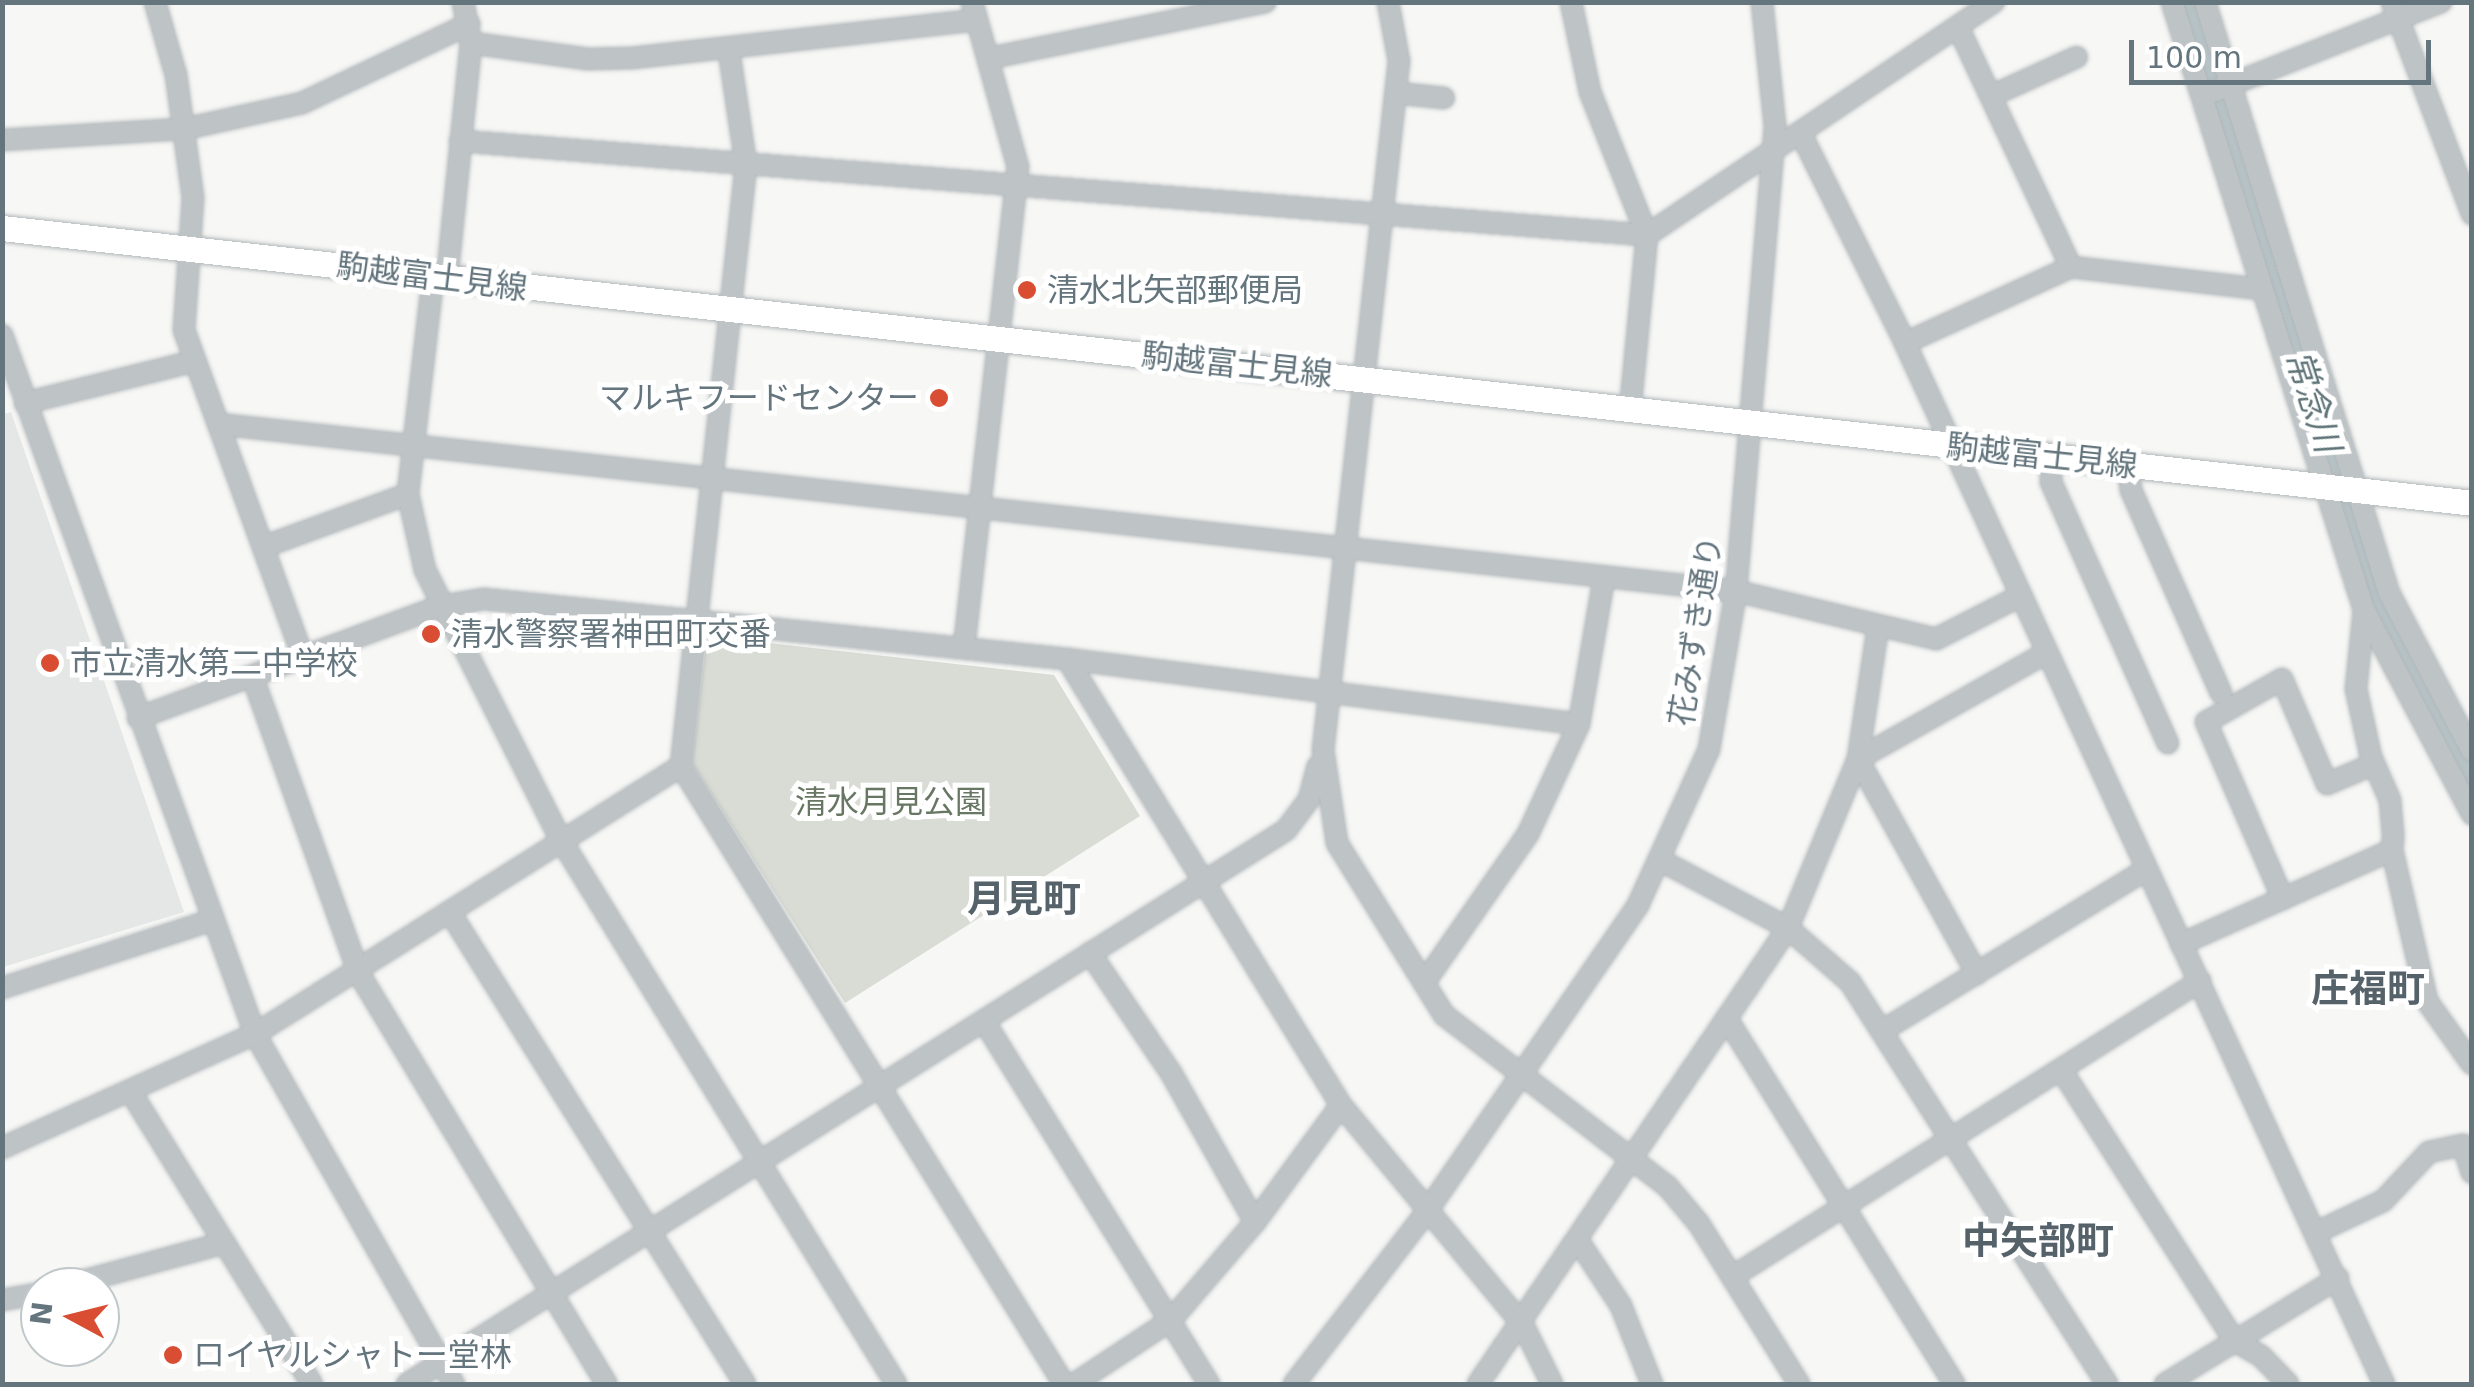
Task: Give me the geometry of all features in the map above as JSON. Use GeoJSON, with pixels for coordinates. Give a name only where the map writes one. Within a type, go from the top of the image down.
{"type":"FeatureCollection","features":[{"type":"Feature","properties":{"kind":"main road","name":"駒越富士見線"},"geometry":{"type":"LineString","coordinates":[[2,228],[2472,503]]}},
{"type":"Feature","properties":{"kind":"street"},"geometry":{"type":"LineString","coordinates":[[155,2],[184,130],[194,249],[184,330],[304,659]]}},
{"type":"Feature","properties":{"kind":"street"},"geometry":{"type":"LineString","coordinates":[[464,2],[470,34],[460,141],[408,494],[414,538],[441,606],[561,840],[896,1384]]}},
{"type":"Feature","properties":{"kind":"street"},"geometry":{"type":"LineString","coordinates":[[990,58],[1265,2]]}},
{"type":"Feature","properties":{"kind":"street"},"geometry":{"type":"LineString","coordinates":[[407,1384],[442,1366],[880,1088],[1198,881],[1286,830],[1310,799],[1332,694],[1396,93],[1399,60],[1388,2]]}},
{"type":"Feature","properties":{"kind":"street"},"geometry":{"type":"LineString","coordinates":[[1571,2],[1590,92],[1648,236],[1630,410]]}},
{"type":"Feature","properties":{"kind":"street","name":"花みずき通り"},"geometry":{"type":"LineString","coordinates":[[1294,1384],[1425,1214],[1662,861],[1709,749],[1736,591],[1773,151],[1762,2]]}},
{"type":"Feature","properties":{"kind":"street"},"geometry":{"type":"LineString","coordinates":[[460,141],[1382,211],[1648,236],[1994,2]]}},
{"type":"Feature","properties":{"kind":"street"},"geometry":{"type":"LineString","coordinates":[[2172,2],[2364,610],[2472,814]]}},
{"type":"Feature","properties":{"kind":"street"},"geometry":{"type":"LineString","coordinates":[[2205,2],[2389,592],[2472,751]]}},
{"type":"Feature","properties":{"kind":"street"},"geometry":{"type":"LineString","coordinates":[[2202,96],[2231,87],[2396,11],[2442,2]]}},
{"type":"Feature","properties":{"kind":"street"},"geometry":{"type":"LineString","coordinates":[[2,140],[184,130],[302,104],[470,34],[588,59],[729,51],[974,11],[990,58],[1018,183],[964,648]]}},
{"type":"Feature","properties":{"kind":"street"},"geometry":{"type":"LineString","coordinates":[[2396,11],[2472,214]]}},
{"type":"Feature","properties":{"kind":"street"},"geometry":{"type":"LineString","coordinates":[[1958,27],[2071,267]]}},
{"type":"Feature","properties":{"kind":"street"},"geometry":{"type":"LineString","coordinates":[[729,51],[746,165],[734,310],[680,766],[1064,1384]]}},
{"type":"Feature","properties":{"kind":"street"},"geometry":{"type":"LineString","coordinates":[[1991,96],[2077,57]]}},
{"type":"Feature","properties":{"kind":"street"},"geometry":{"type":"LineString","coordinates":[[1396,93],[1444,98]]}},
{"type":"Feature","properties":{"kind":"street"},"geometry":{"type":"LineString","coordinates":[[1800,134],[1905,342],[2384,1384]]}},
{"type":"Feature","properties":{"kind":"street"},"geometry":{"type":"LineString","coordinates":[[1905,342],[2071,267],[2262,288]]}},
{"type":"Feature","properties":{"kind":"street"},"geometry":{"type":"LineString","coordinates":[[2,335],[255,1034],[454,1384]]}},
{"type":"Feature","properties":{"kind":"street"},"geometry":{"type":"LineString","coordinates":[[25,403],[195,361]]}},
{"type":"Feature","properties":{"kind":"street"},"geometry":{"type":"LineString","coordinates":[[218,424],[713,474],[1736,591],[1936,639],[2020,596]]}},
{"type":"Feature","properties":{"kind":"street"},"geometry":{"type":"LineString","coordinates":[[2051,457],[2051,482],[2168,743]]}},
{"type":"Feature","properties":{"kind":"street"},"geometry":{"type":"LineString","coordinates":[[2128,466],[2130,490],[2222,693]]}},
{"type":"Feature","properties":{"kind":"street"},"geometry":{"type":"LineString","coordinates":[[263,547],[408,494]]}},
{"type":"Feature","properties":{"kind":"street"},"geometry":{"type":"LineString","coordinates":[[1424,983],[1528,834],[1579,724],[1604,578]]}},
{"type":"Feature","properties":{"kind":"street"},"geometry":{"type":"LineString","coordinates":[[138,718],[441,606],[484,599],[1067,658],[1579,724]]}},
{"type":"Feature","properties":{"kind":"street"},"geometry":{"type":"LineString","coordinates":[[2364,610],[2356,688],[2374,764],[2390,800],[2392,850],[2427,1001],[2472,1064]]}},
{"type":"Feature","properties":{"kind":"street"},"geometry":{"type":"LineString","coordinates":[[1478,1384],[1524,1326],[1788,928],[1858,759],[1878,627]]}},
{"type":"Feature","properties":{"kind":"street"},"geometry":{"type":"LineString","coordinates":[[1858,759],[2046,653]]}},
{"type":"Feature","properties":{"kind":"street"},"geometry":{"type":"LineString","coordinates":[[1067,658],[1198,881],[1341,1104],[1425,1214],[1524,1326],[1552,1384]]}},
{"type":"Feature","properties":{"kind":"street"},"geometry":{"type":"LineString","coordinates":[[253,678],[358,972],[608,1384]]}},
{"type":"Feature","properties":{"kind":"street"},"geometry":{"type":"LineString","coordinates":[[2283,899],[2206,722],[2282,679],[2327,784],[2374,764]]}},
{"type":"Feature","properties":{"kind":"street"},"geometry":{"type":"LineString","coordinates":[[1323,750],[1337,844],[1444,1015],[1636,1158],[1700,1224],[1799,1384]]}},
{"type":"Feature","properties":{"kind":"street"},"geometry":{"type":"LineString","coordinates":[[1858,759],[1976,974]]}},
{"type":"Feature","properties":{"kind":"street"},"geometry":{"type":"LineString","coordinates":[[2,1148],[132,1094],[255,1034],[451,914],[680,766]]}},
{"type":"Feature","properties":{"kind":"street"},"geometry":{"type":"LineString","coordinates":[[2181,944],[2392,850]]}},
{"type":"Feature","properties":{"kind":"street"},"geometry":{"type":"LineString","coordinates":[[1662,861],[1788,928],[1850,982],[1885,1029],[2107,1384]]}},
{"type":"Feature","properties":{"kind":"street"},"geometry":{"type":"LineString","coordinates":[[1885,1029],[2145,870]]}},
{"type":"Feature","properties":{"kind":"street"},"geometry":{"type":"LineString","coordinates":[[451,914],[745,1384]]}},
{"type":"Feature","properties":{"kind":"street"},"geometry":{"type":"LineString","coordinates":[[2,988],[212,920]]}},
{"type":"Feature","properties":{"kind":"street"},"geometry":{"type":"LineString","coordinates":[[1090,953],[1171,1073],[1255,1222]]}},
{"type":"Feature","properties":{"kind":"street"},"geometry":{"type":"LineString","coordinates":[[1732,1278],[1953,1142],[2200,980]]}},
{"type":"Feature","properties":{"kind":"street"},"geometry":{"type":"LineString","coordinates":[[984,1021],[1208,1384]]}},
{"type":"Feature","properties":{"kind":"street"},"geometry":{"type":"LineString","coordinates":[[1729,1022],[1954,1384]]}},
{"type":"Feature","properties":{"kind":"street"},"geometry":{"type":"LineString","coordinates":[[2062,1071],[2235,1342],[2262,1356],[2288,1384]]}},
{"type":"Feature","properties":{"kind":"street"},"geometry":{"type":"LineString","coordinates":[[132,1094],[220,1244],[312,1384]]}},
{"type":"Feature","properties":{"kind":"street"},"geometry":{"type":"LineString","coordinates":[[1074,1384],[1171,1320],[1255,1222],[1341,1104]]}},
{"type":"Feature","properties":{"kind":"street"},"geometry":{"type":"LineString","coordinates":[[2317,1232],[2384,1201],[2429,1152],[2467,1141],[2472,1173]]}},
{"type":"Feature","properties":{"kind":"street"},"geometry":{"type":"LineString","coordinates":[[1580,1242],[1621,1306],[1652,1384]]}},
{"type":"Feature","properties":{"kind":"street"},"geometry":{"type":"LineString","coordinates":[[120,1271],[220,1244]]}},
{"type":"Feature","properties":{"kind":"street"},"geometry":{"type":"LineString","coordinates":[[2166,1384],[2338,1278]]}},
{"type":"Feature","properties":{"kind":"shaded area","name":"市立清水第二中学校"},"geometry":{"type":"Polygon","coordinates":[[[11,412],[184,912],[3,967],[2,415],[11,412]]]}},
{"type":"Feature","properties":{"kind":"green space","name":"清水月見公園"},"geometry":{"type":"Polygon","coordinates":[[[707,636],[1054,675],[1140,816],[845,1003],[692,763],[707,636]]]}},
{"type":"Feature","properties":{"kind":"waterway","name":"常念川"},"geometry":{"type":"LineString","coordinates":[[2184,2],[2381,613],[2472,786]]}},
{"type":"Feature","properties":{"kind":"place","name":"清水北矢部郵便局"},"geometry":{"type":"Point","coordinates":[1027,290]}},
{"type":"Feature","properties":{"kind":"place","name":"マルキフードセンター"},"geometry":{"type":"Point","coordinates":[939,398]}},
{"type":"Feature","properties":{"kind":"place","name":"清水警察署神田町交番"},"geometry":{"type":"Point","coordinates":[431,634]}},
{"type":"Feature","properties":{"kind":"place","name":"市立清水第二中学校"},"geometry":{"type":"Point","coordinates":[50,663]}},
{"type":"Feature","properties":{"kind":"place","name":"ロイヤルシャトー堂林"},"geometry":{"type":"Point","coordinates":[173,1355]}},
{"type":"Feature","properties":{"kind":"district","name":"月見町"},"geometry":{"type":"Point","coordinates":[1024,900]}},
{"type":"Feature","properties":{"kind":"district","name":"庄福町"},"geometry":{"type":"Point","coordinates":[2368,990]}},
{"type":"Feature","properties":{"kind":"district","name":"中矢部町"},"geometry":{"type":"Point","coordinates":[2038,1242]}}]}
